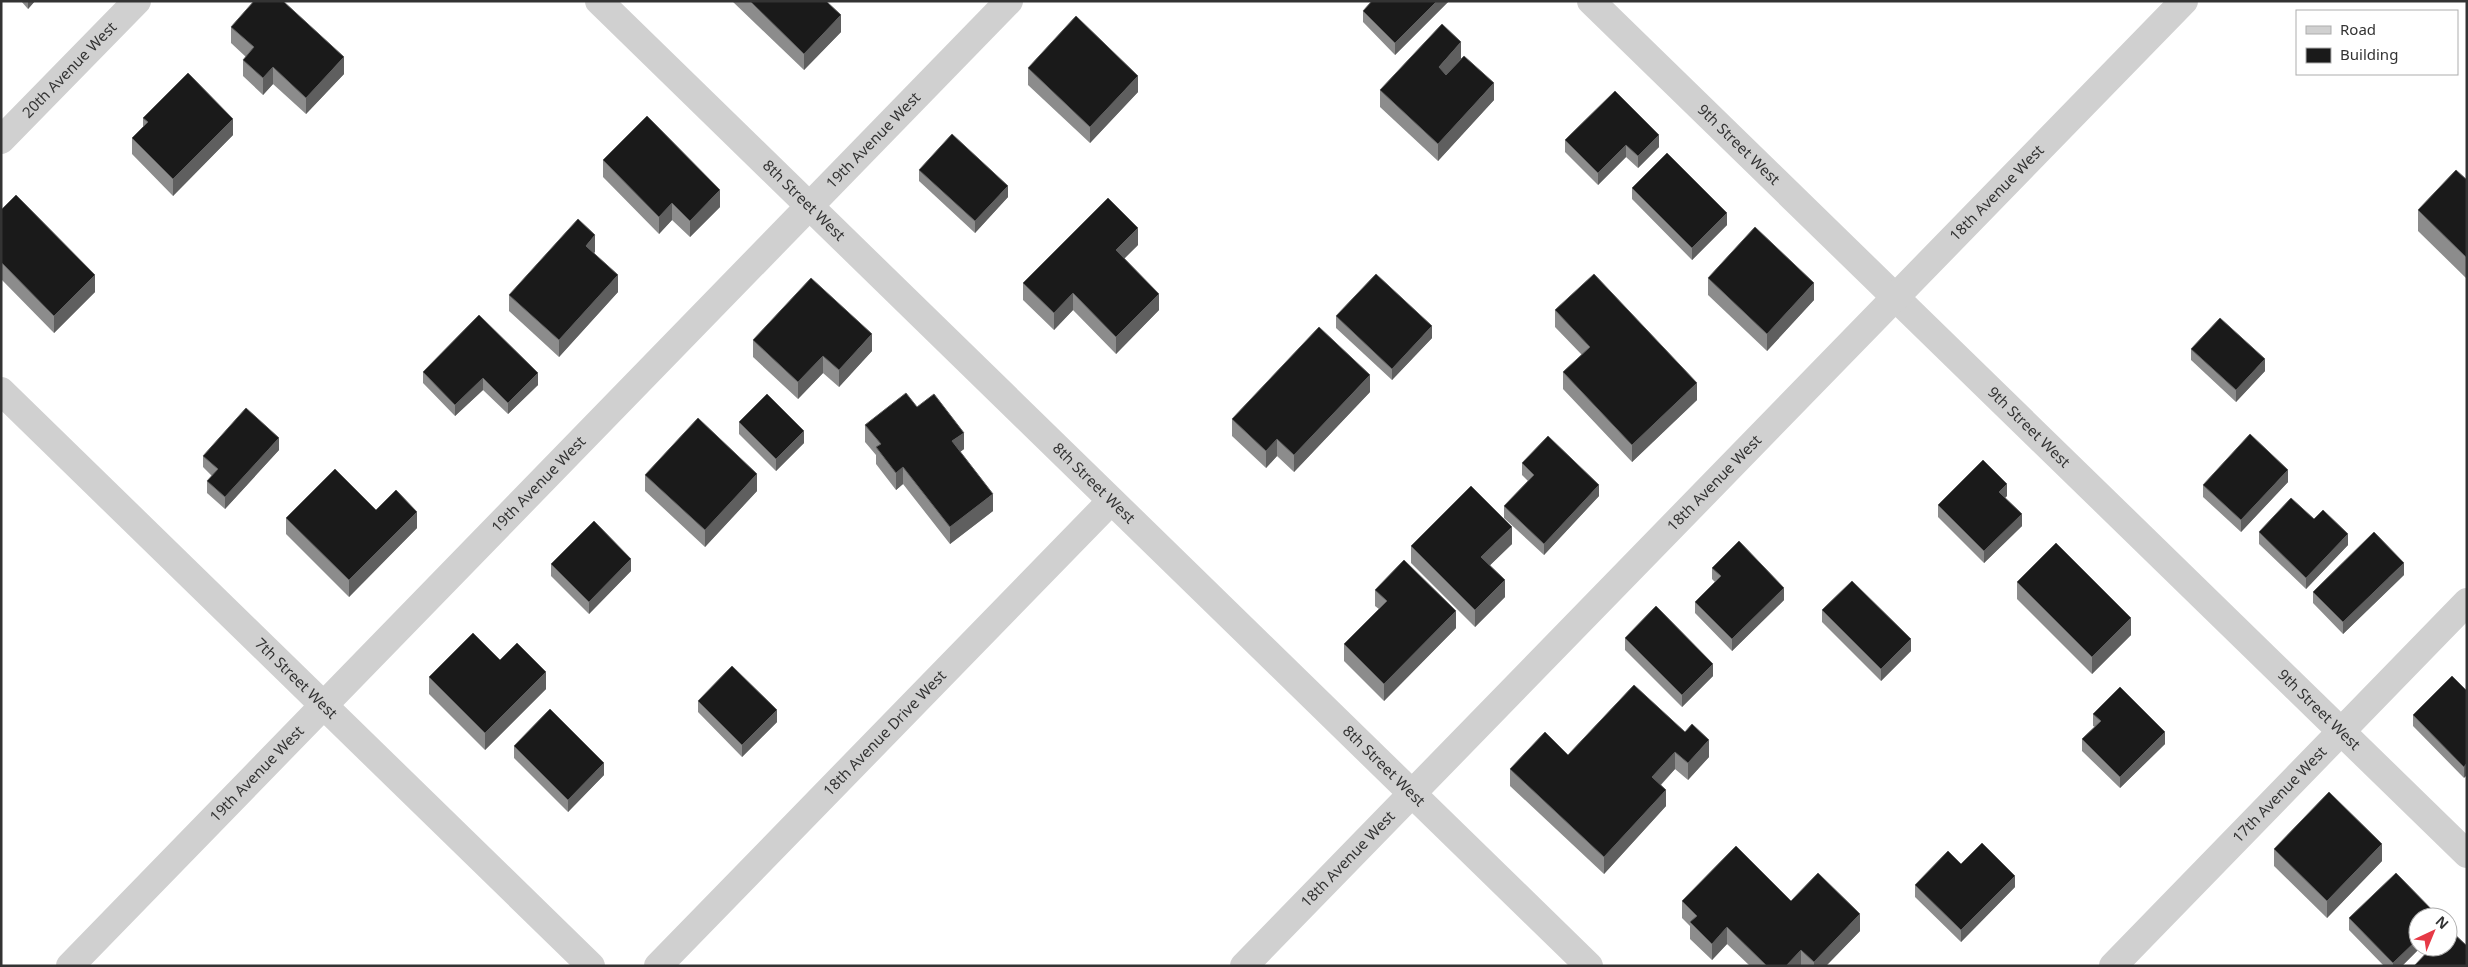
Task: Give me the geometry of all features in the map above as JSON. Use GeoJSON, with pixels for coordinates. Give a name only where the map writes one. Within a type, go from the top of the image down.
{"type":"FeatureCollection","features":[{"type":"Feature","properties":{"kind":"street","name":"20th Avenue West"},"geometry":{"type":"LineString","coordinates":[[1,140],[137,1]]}},
{"type":"Feature","properties":{"kind":"street","name":"8th Street West"},"geometry":{"type":"LineString","coordinates":[[599,1],[1589,966]]}},
{"type":"Feature","properties":{"kind":"street","name":"19th Avenue West"},"geometry":{"type":"LineString","coordinates":[[70,966],[1009,1]]}},
{"type":"Feature","properties":{"kind":"street","name":"9th Street West"},"geometry":{"type":"LineString","coordinates":[[1591,1],[2467,854]]}},
{"type":"Feature","properties":{"kind":"street","name":"18th Avenue West"},"geometry":{"type":"LineString","coordinates":[[1244,966],[2184,1]]}},
{"type":"Feature","properties":{"kind":"street","name":"7th Street West"},"geometry":{"type":"LineString","coordinates":[[1,391],[591,966]]}},
{"type":"Feature","properties":{"kind":"street","name":"18th Avenue Drive West"},"geometry":{"type":"LineString","coordinates":[[658,966],[1112,501]]}},
{"type":"Feature","properties":{"kind":"street","name":"17th Avenue West"},"geometry":{"type":"LineString","coordinates":[[2113,966],[2467,602]]}},
{"type":"Feature","properties":{"kind":"building"},"geometry":{"type":"Polygon","coordinates":[[[254,1],[283,1],[344,57],[306,98],[273,67],[263,78],[243,60],[254,47],[231,27],[254,1]]]}},
{"type":"Feature","properties":{"kind":"building"},"geometry":{"type":"Polygon","coordinates":[[[750,1],[826,1],[841,15],[804,54],[750,1]]]}},
{"type":"Feature","properties":{"kind":"building"},"geometry":{"type":"Polygon","coordinates":[[[1372,1],[1437,1],[1395,43],[1363,11],[1372,1]]]}},
{"type":"Feature","properties":{"kind":"building"},"geometry":{"type":"Polygon","coordinates":[[[1076,16],[1138,76],[1090,127],[1028,68],[1076,16]]]}},
{"type":"Feature","properties":{"kind":"building"},"geometry":{"type":"Polygon","coordinates":[[[1442,24],[1461,42],[1439,67],[1446,75],[1464,56],[1494,83],[1438,144],[1380,90],[1442,24]]]}},
{"type":"Feature","properties":{"kind":"building"},"geometry":{"type":"Polygon","coordinates":[[[188,73],[233,119],[173,179],[132,138],[148,122],[143,118],[188,73]]]}},
{"type":"Feature","properties":{"kind":"building"},"geometry":{"type":"Polygon","coordinates":[[[1615,91],[1659,135],[1638,156],[1626,145],[1598,173],[1565,140],[1615,91]]]}},
{"type":"Feature","properties":{"kind":"building"},"geometry":{"type":"Polygon","coordinates":[[[647,116],[720,190],[690,221],[672,203],[659,217],[603,160],[647,116]]]}},
{"type":"Feature","properties":{"kind":"building"},"geometry":{"type":"Polygon","coordinates":[[[952,134],[1008,186],[975,221],[919,170],[952,134]]]}},
{"type":"Feature","properties":{"kind":"building"},"geometry":{"type":"Polygon","coordinates":[[[1667,153],[1727,213],[1692,248],[1632,188],[1667,153]]]}},
{"type":"Feature","properties":{"kind":"building"},"geometry":{"type":"Polygon","coordinates":[[[2456,170],[2467,180],[2467,258],[2418,210],[2456,170]]]}},
{"type":"Feature","properties":{"kind":"building"},"geometry":{"type":"Polygon","coordinates":[[[16,195],[95,275],[54,316],[1,262],[1,210],[16,195]]]}},
{"type":"Feature","properties":{"kind":"building"},"geometry":{"type":"Polygon","coordinates":[[[1108,198],[1138,228],[1116,250],[1159,294],[1116,337],[1073,293],[1054,313],[1023,283],[1108,198]]]}},
{"type":"Feature","properties":{"kind":"building"},"geometry":{"type":"Polygon","coordinates":[[[578,219],[595,235],[586,246],[618,275],[559,340],[509,295],[578,219]]]}},
{"type":"Feature","properties":{"kind":"building"},"geometry":{"type":"Polygon","coordinates":[[[1755,227],[1814,283],[1767,334],[1708,278],[1755,227]]]}},
{"type":"Feature","properties":{"kind":"building"},"geometry":{"type":"Polygon","coordinates":[[[1376,274],[1432,326],[1392,369],[1336,316],[1376,274]]]}},
{"type":"Feature","properties":{"kind":"building"},"geometry":{"type":"Polygon","coordinates":[[[1594,274],[1697,383],[1632,445],[1563,372],[1590,347],[1555,310],[1594,274]]]}},
{"type":"Feature","properties":{"kind":"building"},"geometry":{"type":"Polygon","coordinates":[[[811,278],[872,334],[839,370],[823,356],[798,382],[753,340],[811,278]]]}},
{"type":"Feature","properties":{"kind":"building"},"geometry":{"type":"Polygon","coordinates":[[[479,315],[538,373],[508,403],[483,378],[455,405],[423,372],[479,315]]]}},
{"type":"Feature","properties":{"kind":"building"},"geometry":{"type":"Polygon","coordinates":[[[2220,318],[2265,359],[2236,390],[2191,349],[2220,318]]]}},
{"type":"Feature","properties":{"kind":"building"},"geometry":{"type":"Polygon","coordinates":[[[1319,327],[1370,375],[1294,455],[1277,439],[1266,451],[1232,419],[1319,327]]]}},
{"type":"Feature","properties":{"kind":"building"},"geometry":{"type":"Polygon","coordinates":[[[906,393],[917,407],[934,394],[964,433],[952,441],[993,494],[950,527],[903,467],[896,473],[876,447],[881,444],[865,425],[906,393]]]}},
{"type":"Feature","properties":{"kind":"building"},"geometry":{"type":"Polygon","coordinates":[[[767,394],[804,431],[776,459],[739,422],[767,394]]]}},
{"type":"Feature","properties":{"kind":"building"},"geometry":{"type":"Polygon","coordinates":[[[246,408],[279,438],[225,497],[207,481],[218,469],[203,456],[246,408]]]}},
{"type":"Feature","properties":{"kind":"building"},"geometry":{"type":"Polygon","coordinates":[[[698,418],[757,474],[705,530],[645,475],[698,418]]]}},
{"type":"Feature","properties":{"kind":"building"},"geometry":{"type":"Polygon","coordinates":[[[2250,434],[2288,470],[2241,520],[2203,485],[2250,434]]]}},
{"type":"Feature","properties":{"kind":"building"},"geometry":{"type":"Polygon","coordinates":[[[1548,436],[1599,485],[1544,544],[1504,506],[1534,475],[1522,463],[1548,436]]]}},
{"type":"Feature","properties":{"kind":"building"},"geometry":{"type":"Polygon","coordinates":[[[1983,460],[2007,484],[1999,492],[2022,514],[1984,551],[1938,505],[1983,460]]]}},
{"type":"Feature","properties":{"kind":"building"},"geometry":{"type":"Polygon","coordinates":[[[335,469],[376,510],[396,490],[417,512],[349,580],[286,518],[335,469]]]}},
{"type":"Feature","properties":{"kind":"building"},"geometry":{"type":"Polygon","coordinates":[[[1471,486],[1512,527],[1481,557],[1505,580],[1475,610],[1411,546],[1471,486]]]}},
{"type":"Feature","properties":{"kind":"building"},"geometry":{"type":"Polygon","coordinates":[[[2291,498],[2314,519],[2323,510],[2348,534],[2306,578],[2259,532],[2291,498]]]}},
{"type":"Feature","properties":{"kind":"building"},"geometry":{"type":"Polygon","coordinates":[[[594,521],[631,559],[589,602],[551,564],[594,521]]]}},
{"type":"Feature","properties":{"kind":"building"},"geometry":{"type":"Polygon","coordinates":[[[2374,532],[2404,563],[2343,622],[2313,592],[2374,532]]]}},
{"type":"Feature","properties":{"kind":"building"},"geometry":{"type":"Polygon","coordinates":[[[1739,541],[1784,588],[1732,639],[1695,602],[1721,576],[1712,568],[1739,541]]]}},
{"type":"Feature","properties":{"kind":"building"},"geometry":{"type":"Polygon","coordinates":[[[2056,543],[2131,618],[2092,657],[2017,582],[2056,543]]]}},
{"type":"Feature","properties":{"kind":"building"},"geometry":{"type":"Polygon","coordinates":[[[1404,560],[1456,611],[1384,684],[1344,644],[1387,601],[1375,590],[1404,560]]]}},
{"type":"Feature","properties":{"kind":"building"},"geometry":{"type":"Polygon","coordinates":[[[1852,581],[1911,639],[1881,669],[1822,610],[1852,581]]]}},
{"type":"Feature","properties":{"kind":"building"},"geometry":{"type":"Polygon","coordinates":[[[1656,606],[1713,664],[1682,695],[1625,638],[1656,606]]]}},
{"type":"Feature","properties":{"kind":"building"},"geometry":{"type":"Polygon","coordinates":[[[473,633],[500,660],[517,643],[546,672],[485,733],[429,677],[473,633]]]}},
{"type":"Feature","properties":{"kind":"building"},"geometry":{"type":"Polygon","coordinates":[[[732,666],[777,710],[742,745],[698,701],[732,666]]]}},
{"type":"Feature","properties":{"kind":"building"},"geometry":{"type":"Polygon","coordinates":[[[2452,676],[2467,691],[2467,763],[2464,767],[2413,715],[2452,676]]]}},
{"type":"Feature","properties":{"kind":"building"},"geometry":{"type":"Polygon","coordinates":[[[1634,685],[1685,732],[1692,724],[1709,740],[1688,763],[1675,752],[1652,777],[1666,790],[1604,857],[1510,769],[1545,732],[1568,755],[1634,685]]]}},
{"type":"Feature","properties":{"kind":"building"},"geometry":{"type":"Polygon","coordinates":[[[2120,687],[2165,732],[2120,777],[2082,739],[2101,721],[2093,714],[2120,687]]]}},
{"type":"Feature","properties":{"kind":"building"},"geometry":{"type":"Polygon","coordinates":[[[550,709],[604,763],[568,800],[514,746],[550,709]]]}},
{"type":"Feature","properties":{"kind":"building"},"geometry":{"type":"Polygon","coordinates":[[[2329,792],[2382,844],[2327,901],[2274,849],[2329,792]]]}},
{"type":"Feature","properties":{"kind":"building"},"geometry":{"type":"Polygon","coordinates":[[[1982,843],[2015,876],[1961,930],[1915,885],[1948,851],[1961,864],[1982,843]]]}},
{"type":"Feature","properties":{"kind":"building"},"geometry":{"type":"Polygon","coordinates":[[[1736,846],[1791,901],[1818,873],[1860,914],[1814,962],[1801,950],[1786,966],[1767,966],[1727,927],[1712,944],[1690,922],[1697,916],[1682,901],[1736,846]]]}},
{"type":"Feature","properties":{"kind":"building"},"geometry":{"type":"Polygon","coordinates":[[[2396,873],[2429,907],[2408,907],[2408,949],[2393,963],[2349,918],[2396,873]]]}},
{"type":"Feature","properties":{"kind":"building"},"geometry":{"type":"Polygon","coordinates":[[[2458,938],[2467,946],[2467,966],[2414,966],[2423,957],[2458,957],[2458,938]]]}}]}
